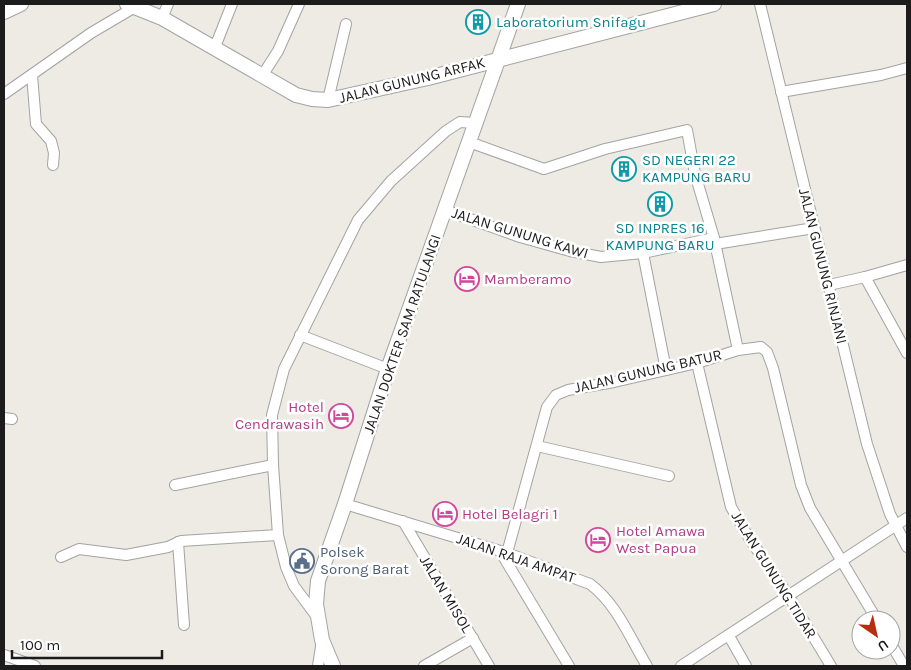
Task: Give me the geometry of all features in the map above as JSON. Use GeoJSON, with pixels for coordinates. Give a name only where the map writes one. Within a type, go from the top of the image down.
{"type":"FeatureCollection","features":[{"type":"Feature","properties":{"kind":"street"},"geometry":{"type":"LineString","coordinates":[[4,12],[21,4]]}},
{"type":"Feature","properties":{"kind":"street"},"geometry":{"type":"LineString","coordinates":[[162,18],[168,4]]}},
{"type":"Feature","properties":{"kind":"street"},"geometry":{"type":"LineString","coordinates":[[215,47],[232,4]]}},
{"type":"Feature","properties":{"kind":"street"},"geometry":{"type":"LineString","coordinates":[[262,76],[278,51],[299,4]]}},
{"type":"Feature","properties":{"kind":"street","name":"JALAN DOKTER SAM RATULANGI"},"geometry":{"type":"LineString","coordinates":[[333,666],[322,640],[317,617],[318,581],[388,369],[518,4]]}},
{"type":"Feature","properties":{"kind":"street","name":"JALAN GUNUNG ARFAK"},"geometry":{"type":"LineString","coordinates":[[131,5],[162,18],[296,95],[328,100],[428,78],[714,4]]}},
{"type":"Feature","properties":{"kind":"street","name":"JALAN GUNUNG RINJANI"},"geometry":{"type":"LineString","coordinates":[[760,4],[867,444],[890,514],[907,547]]}},
{"type":"Feature","properties":{"kind":"street"},"geometry":{"type":"LineString","coordinates":[[4,94],[131,5]]}},
{"type":"Feature","properties":{"kind":"street"},"geometry":{"type":"LineString","coordinates":[[328,100],[346,24]]}},
{"type":"Feature","properties":{"kind":"street"},"geometry":{"type":"LineString","coordinates":[[781,92],[881,75],[907,68]]}},
{"type":"Feature","properties":{"kind":"street"},"geometry":{"type":"LineString","coordinates":[[32,75],[36,124],[51,141],[54,153],[53,165]]}},
{"type":"Feature","properties":{"kind":"street"},"geometry":{"type":"LineString","coordinates":[[317,617],[294,586],[286,567],[278,535],[273,465],[272,414],[284,369],[358,220],[374,200],[410,163],[450,127],[460,122],[475,123]]}},
{"type":"Feature","properties":{"kind":"street"},"geometry":{"type":"LineString","coordinates":[[469,142],[544,169],[605,150],[687,130],[694,174],[715,241],[738,350]]}},
{"type":"Feature","properties":{"kind":"street","name":"JALAN GUNUNG KAWI"},"geometry":{"type":"LineString","coordinates":[[445,210],[520,237],[584,255],[602,257],[643,253],[814,228]]}},
{"type":"Feature","properties":{"kind":"street"},"geometry":{"type":"LineString","coordinates":[[643,253],[655,305],[666,370]]}},
{"type":"Feature","properties":{"kind":"street"},"geometry":{"type":"LineString","coordinates":[[829,285],[907,265]]}},
{"type":"Feature","properties":{"kind":"street"},"geometry":{"type":"LineString","coordinates":[[865,277],[907,353]]}},
{"type":"Feature","properties":{"kind":"street"},"geometry":{"type":"LineString","coordinates":[[300,335],[388,369]]}},
{"type":"Feature","properties":{"kind":"street","name":"JALAN GUNUNG BATUR"},"geometry":{"type":"LineString","coordinates":[[504,552],[537,446],[547,407],[556,395],[568,390],[614,382],[697,363],[738,350],[757,347],[765,349],[770,356],[801,485],[810,508],[843,560]]}},
{"type":"Feature","properties":{"kind":"street","name":"JALAN GUNUNG TIDAR"},"geometry":{"type":"LineString","coordinates":[[697,363],[731,507],[831,666]]}},
{"type":"Feature","properties":{"kind":"street"},"geometry":{"type":"LineString","coordinates":[[537,446],[669,476]]}},
{"type":"Feature","properties":{"kind":"street"},"geometry":{"type":"LineString","coordinates":[[175,485],[273,465]]}},
{"type":"Feature","properties":{"kind":"street","name":"JALAN RAJA AMPAT"},"geometry":{"type":"LineString","coordinates":[[345,504],[504,552],[590,584],[602,593],[612,605],[647,666]]}},
{"type":"Feature","properties":{"kind":"street"},"geometry":{"type":"LineString","coordinates":[[681,666],[907,518]]}},
{"type":"Feature","properties":{"kind":"street","name":"JALAN MISOL"},"geometry":{"type":"LineString","coordinates":[[403,521],[489,666]]}},
{"type":"Feature","properties":{"kind":"street"},"geometry":{"type":"LineString","coordinates":[[61,557],[79,549],[126,555],[168,547],[178,542],[278,535]]}},
{"type":"Feature","properties":{"kind":"street"},"geometry":{"type":"LineString","coordinates":[[178,542],[184,625]]}},
{"type":"Feature","properties":{"kind":"street"},"geometry":{"type":"LineString","coordinates":[[504,552],[569,666]]}},
{"type":"Feature","properties":{"kind":"street"},"geometry":{"type":"LineString","coordinates":[[843,560],[871,610]]}},
{"type":"Feature","properties":{"kind":"street"},"geometry":{"type":"LineString","coordinates":[[729,636],[746,666]]}},
{"type":"Feature","properties":{"kind":"street"},"geometry":{"type":"LineString","coordinates":[[424,666],[473,638]]}},
{"type":"Feature","properties":{"kind":"street"},"geometry":{"type":"LineString","coordinates":[[318,666],[322,640]]}},
{"type":"Feature","properties":{"kind":"street"},"geometry":{"type":"LineString","coordinates":[[4,655],[35,666]]}},
{"type":"Feature","properties":{"kind":"place","name":"Laboratorium Snifagu"},"geometry":{"type":"Point","coordinates":[478,22]}},
{"type":"Feature","properties":{"kind":"place","name":"SD NEGERI 22 KAMPUNG BARU"},"geometry":{"type":"Point","coordinates":[624,169]}},
{"type":"Feature","properties":{"kind":"place","name":"SD INPRES 16 KAMPUNG BARU"},"geometry":{"type":"Point","coordinates":[660,204]}},
{"type":"Feature","properties":{"kind":"place","name":"Mamberamo"},"geometry":{"type":"Point","coordinates":[467,279]}},
{"type":"Feature","properties":{"kind":"place","name":"Hotel Cendrawasih"},"geometry":{"type":"Point","coordinates":[341,416]}},
{"type":"Feature","properties":{"kind":"place","name":"Hotel Belagri 1"},"geometry":{"type":"Point","coordinates":[445,514]}},
{"type":"Feature","properties":{"kind":"place","name":"Hotel Amawa West Papua"},"geometry":{"type":"Point","coordinates":[598,540]}},
{"type":"Feature","properties":{"kind":"place","name":"Polsek Sorong Barat"},"geometry":{"type":"Point","coordinates":[302,561]}}]}
